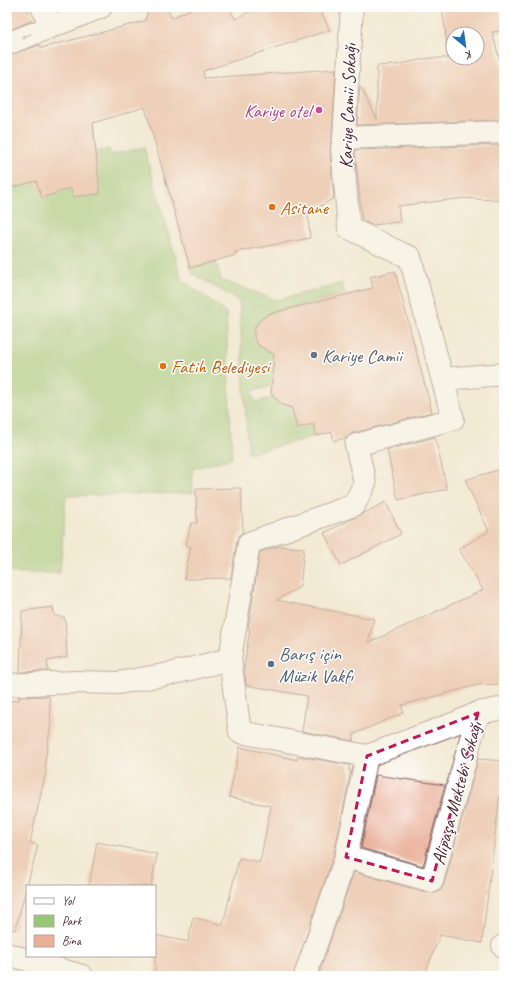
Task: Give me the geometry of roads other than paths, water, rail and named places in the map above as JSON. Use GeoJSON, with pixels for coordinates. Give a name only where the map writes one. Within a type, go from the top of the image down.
{"type":"FeatureCollection","features":[{"type":"Feature","properties":{"kind":"street"},"geometry":{"type":"LineString","coordinates":[[7,44],[47,17],[102,7]]}},
{"type":"Feature","properties":{"kind":"street","name":"Kariye Camii Sokağı"},"geometry":{"type":"LineString","coordinates":[[352,7],[344,138],[342,149],[349,228],[410,257],[443,379]]}},
{"type":"Feature","properties":{"kind":"street"},"geometry":{"type":"LineString","coordinates":[[344,138],[504,132]]}},
{"type":"Feature","properties":{"kind":"street"},"geometry":{"type":"LineString","coordinates":[[504,374],[443,379],[453,418],[356,445],[365,483],[354,505],[249,543],[230,659],[240,732],[367,756],[478,713],[504,708]]}},
{"type":"Feature","properties":{"kind":"street"},"geometry":{"type":"LineString","coordinates":[[7,685],[76,682],[118,683],[174,673],[230,659]]}},
{"type":"Feature","properties":{"kind":"street","name":"Alipaşa Mektebi Sokağı"},"geometry":{"type":"LineString","coordinates":[[346,857],[432,881],[478,713]]}},
{"type":"Feature","properties":{"kind":"street"},"geometry":{"type":"LineString","coordinates":[[305,976],[346,857],[367,756]]}},
{"type":"Feature","properties":{"kind":"street"},"geometry":{"type":"LineString","coordinates":[[7,954],[82,976]]}},
{"type":"Feature","properties":{"kind":"place","name":"Kariye otel"},"geometry":{"type":"Point","coordinates":[319,110]}},
{"type":"Feature","properties":{"kind":"place","name":"Asitane"},"geometry":{"type":"Point","coordinates":[272,207]}},
{"type":"Feature","properties":{"kind":"place","name":"Kariye Camii"},"geometry":{"type":"Point","coordinates":[314,355]}},
{"type":"Feature","properties":{"kind":"place","name":"Fatih Belediyesi"},"geometry":{"type":"Point","coordinates":[163,366]}},
{"type":"Feature","properties":{"kind":"place","name":"Barış için Müzik Vakfı"},"geometry":{"type":"Point","coordinates":[271,664]}}]}
